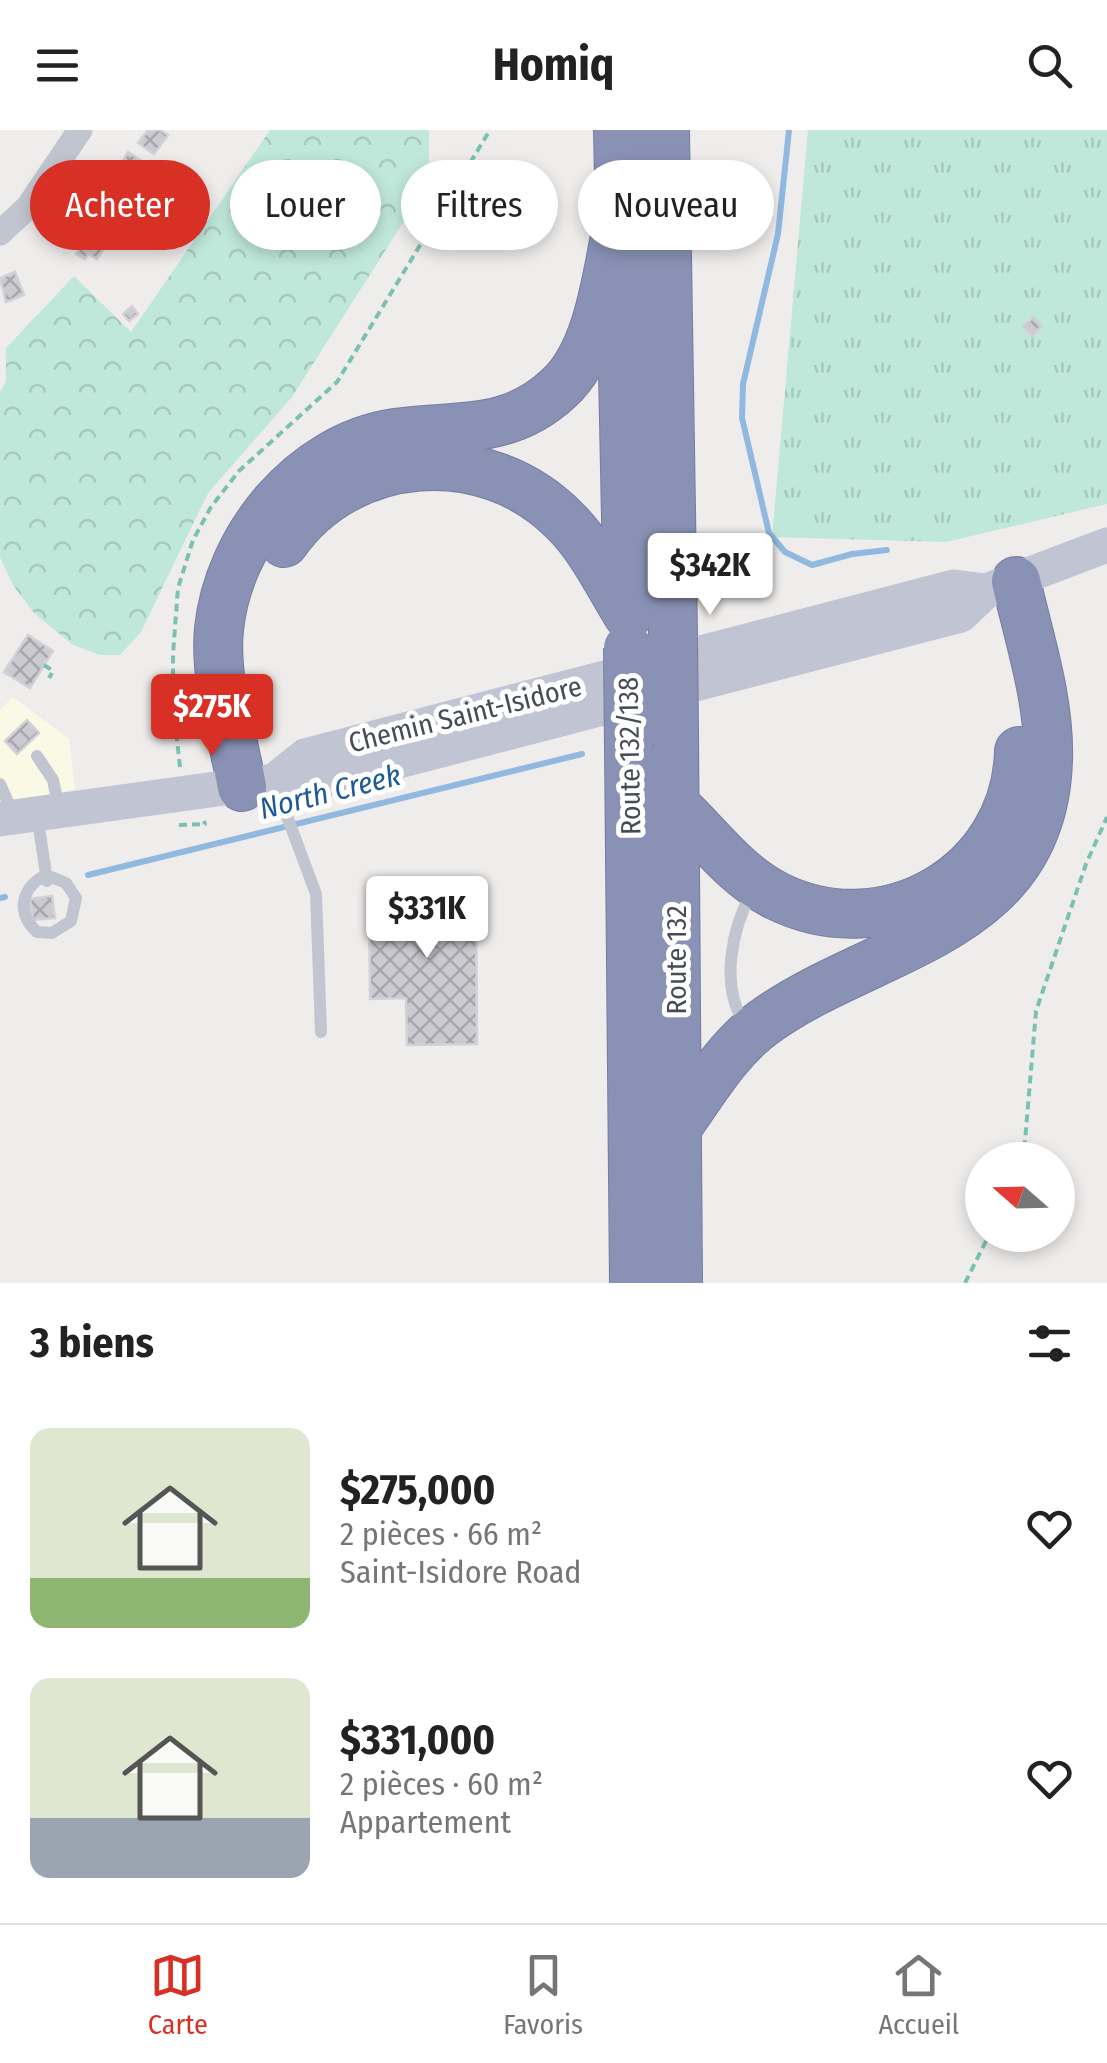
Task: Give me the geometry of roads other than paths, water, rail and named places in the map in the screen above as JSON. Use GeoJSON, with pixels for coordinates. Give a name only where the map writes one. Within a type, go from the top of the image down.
{"type":"FeatureCollection","features":[{"type":"Feature","properties":{"kind":"highway"},"geometry":{"type":"LineString","coordinates":[[618,130],[619,160]]}},
{"type":"Feature","properties":{"kind":"highway","name":"Route 132/138"},"geometry":{"type":"LineString","coordinates":[[634,1262],[629,748],[643,633],[664,130]]}},
{"type":"Feature","properties":{"kind":"highway"},"geometry":{"type":"LineString","coordinates":[[258,784],[219,666],[219,630],[236,564],[254,530],[302,478],[353,446],[396,433],[490,425],[530,409],[560,388],[579,366],[590,344],[611,250]]}},
{"type":"Feature","properties":{"kind":"highway","name":"Route 132/138"},"geometry":{"type":"LineString","coordinates":[[622,250],[643,633]]}},
{"type":"Feature","properties":{"kind":"highway"},"geometry":{"type":"LineString","coordinates":[[258,784],[249,666],[254,604],[269,567],[288,537],[323,503],[370,476],[409,467],[447,465],[485,472],[518,486],[551,508],[573,530],[643,633]]}},
{"type":"Feature","properties":{"kind":"highway"},"geometry":{"type":"LineString","coordinates":[[675,804],[740,872],[801,906],[828,913],[876,914],[935,893],[976,858],[1006,808],[1019,755],[1012,704],[979,594]]}},
{"type":"Feature","properties":{"kind":"highway"},"geometry":{"type":"LineString","coordinates":[[676,1128],[725,1061],[751,1033],[773,1016],[966,914],[999,886],[1026,847],[1044,795],[1048,739],[1040,686],[979,594]]}},
{"type":"Feature","properties":{"kind":"highway","name":"Route 132"},"geometry":{"type":"LineString","coordinates":[[643,633],[674,732],[678,1283]]}},
{"type":"Feature","properties":{"kind":"main road","name":"Chemin Saint-Isidore"},"geometry":{"type":"LineString","coordinates":[[28,815],[258,784],[310,784],[979,594],[1107,544]]}},
{"type":"Feature","properties":{"kind":"street"},"geometry":{"type":"LineString","coordinates":[[0,234],[28,207],[80,130]]}},
{"type":"Feature","properties":{"kind":"lane"},"geometry":{"type":"LineString","coordinates":[[28,815],[53,780],[38,756]]}},
{"type":"Feature","properties":{"kind":"lane"},"geometry":{"type":"LineString","coordinates":[[0,784],[28,815],[47,878]]}},
{"type":"Feature","properties":{"kind":"lane"},"geometry":{"type":"LineString","coordinates":[[258,784],[316,894],[321,1032]]}},
{"type":"Feature","properties":{"kind":"lane"},"geometry":{"type":"LineString","coordinates":[[47,878],[66,883],[76,898],[71,921],[52,933],[37,932],[24,911],[23,901],[32,882],[47,878]]}},
{"type":"Feature","properties":{"kind":"lane"},"geometry":{"type":"LineString","coordinates":[[751,1033],[736,1008],[732,962],[738,921],[756,884]]}},
{"type":"Feature","properties":{"kind":"waterway"},"geometry":{"type":"LineString","coordinates":[[789,130],[778,234],[743,384],[742,418],[769,533],[785,552],[812,565],[887,550]]}},
{"type":"Feature","properties":{"kind":"waterway","name":"North Creek"},"geometry":{"type":"LineString","coordinates":[[88,875],[582,754]]}},
{"type":"Feature","properties":{"kind":"waterway"},"geometry":{"type":"LineString","coordinates":[[0,898],[5,897]]}}]}
